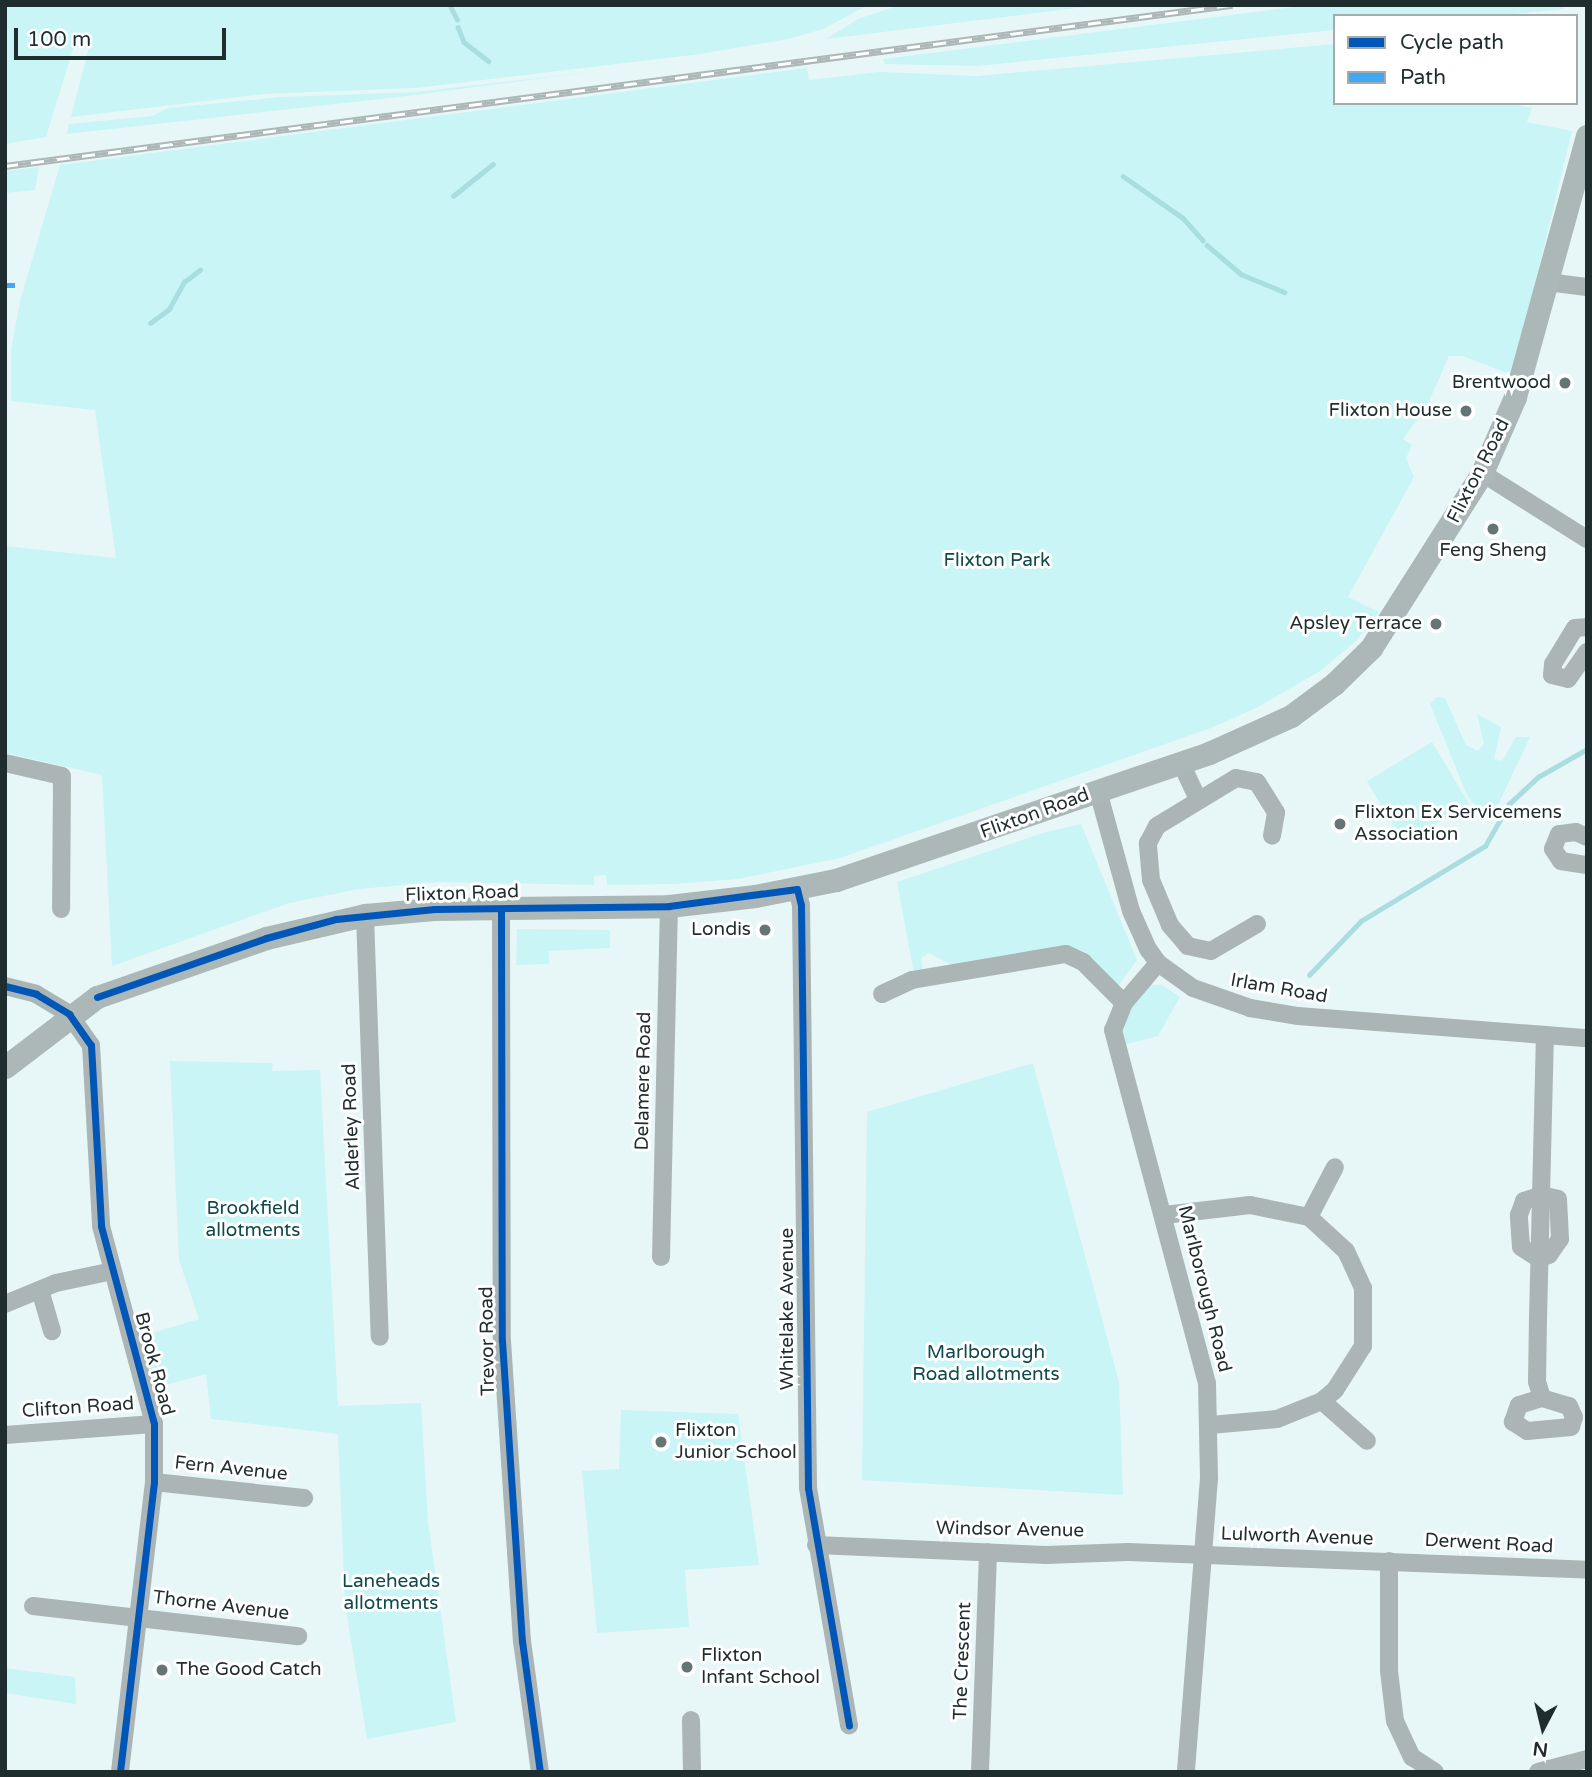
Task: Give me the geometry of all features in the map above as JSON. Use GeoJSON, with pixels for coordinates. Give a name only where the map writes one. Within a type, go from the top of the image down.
{"type":"FeatureCollection","features":[{"type":"Feature","properties":{"kind":"main road","name":"Flixton Road"},"geometry":{"type":"LineString","coordinates":[[5,1067],[69,1014],[116,990],[266,938],[365,915],[501,908],[668,906],[797,888],[873,870],[1098,792],[1249,738],[1291,716],[1353,667],[1401,608],[1482,473],[1515,397],[1587,136]]}},
{"type":"Feature","properties":{"kind":"street"},"geometry":{"type":"LineString","coordinates":[[1547,282],[1587,286]]}},
{"type":"Feature","properties":{"kind":"street"},"geometry":{"type":"LineString","coordinates":[[1482,473],[1587,539]]}},
{"type":"Feature","properties":{"kind":"street"},"geometry":{"type":"LineString","coordinates":[[1587,627],[1575,628],[1553,664],[1552,675],[1568,679],[1587,652]]}},
{"type":"Feature","properties":{"kind":"street"},"geometry":{"type":"LineString","coordinates":[[5,763],[62,776],[61,909]]}},
{"type":"Feature","properties":{"kind":"street"},"geometry":{"type":"LineString","coordinates":[[1181,763],[1198,799]]}},
{"type":"Feature","properties":{"kind":"street"},"geometry":{"type":"LineString","coordinates":[[1257,924],[1211,951],[1188,946],[1170,925],[1151,880],[1148,843],[1157,826],[1236,778],[1250,778],[1257,782],[1276,813],[1272,836]]}},
{"type":"Feature","properties":{"kind":"street","name":"Irlam Road"},"geometry":{"type":"LineString","coordinates":[[1098,792],[1130,911],[1158,963],[1193,988],[1250,1009],[1587,1038]]}},
{"type":"Feature","properties":{"kind":"street"},"geometry":{"type":"LineString","coordinates":[[1587,837],[1576,832],[1559,834],[1553,849],[1561,861],[1587,865]]}},
{"type":"Feature","properties":{"kind":"street","name":"Whitelake Avenue"},"geometry":{"type":"LineString","coordinates":[[797,888],[801,905],[804,1425],[816,1545],[849,1725]]}},
{"type":"Feature","properties":{"kind":"street","name":"Delamere Road"},"geometry":{"type":"LineString","coordinates":[[661,1257],[668,906]]}},
{"type":"Feature","properties":{"kind":"street","name":"Trevor Road"},"geometry":{"type":"LineString","coordinates":[[501,908],[502,1341],[522,1642],[540,1772]]}},
{"type":"Feature","properties":{"kind":"street","name":"Alderley Road"},"geometry":{"type":"LineString","coordinates":[[365,915],[380,1337]]}},
{"type":"Feature","properties":{"kind":"street"},"geometry":{"type":"LineString","coordinates":[[882,994],[912,980],[1066,954],[1083,962],[1124,1003]]}},
{"type":"Feature","properties":{"kind":"street","name":"Marlborough Road"},"geometry":{"type":"LineString","coordinates":[[1158,963],[1124,1003],[1116,1019],[1113,1043],[1202,1353],[1210,1425],[1204,1555],[1186,1772]]}},
{"type":"Feature","properties":{"kind":"street"},"geometry":{"type":"LineString","coordinates":[[5,986],[36,994],[69,1014]]}},
{"type":"Feature","properties":{"kind":"street","name":"Brook Road"},"geometry":{"type":"LineString","coordinates":[[69,1014],[94,1056],[98,1194],[113,1271],[154,1424],[154,1482],[120,1772]]}},
{"type":"Feature","properties":{"kind":"street"},"geometry":{"type":"LineString","coordinates":[[1542,1398],[1537,1382],[1538,1258],[1545,1035]]}},
{"type":"Feature","properties":{"kind":"street"},"geometry":{"type":"LineString","coordinates":[[1309,1217],[1335,1167]]}},
{"type":"Feature","properties":{"kind":"street"},"geometry":{"type":"LineString","coordinates":[[1164,1215],[1250,1205],[1309,1217],[1346,1251],[1357,1268],[1366,1308],[1357,1362],[1322,1401],[1276,1419],[1210,1425]]}},
{"type":"Feature","properties":{"kind":"street"},"geometry":{"type":"LineString","coordinates":[[5,1304],[40,1290],[113,1271]]}},
{"type":"Feature","properties":{"kind":"street"},"geometry":{"type":"LineString","coordinates":[[40,1290],[52,1331]]}},
{"type":"Feature","properties":{"kind":"street"},"geometry":{"type":"LineString","coordinates":[[1322,1401],[1367,1441]]}},
{"type":"Feature","properties":{"kind":"street","name":"Clifton Road"},"geometry":{"type":"LineString","coordinates":[[5,1435],[154,1424]]}},
{"type":"Feature","properties":{"kind":"street","name":"Fern Avenue"},"geometry":{"type":"LineString","coordinates":[[154,1482],[304,1498]]}},
{"type":"Feature","properties":{"kind":"street","name":"Windsor Avenue"},"geometry":{"type":"LineString","coordinates":[[816,1545],[988,1552],[1204,1555]]}},
{"type":"Feature","properties":{"kind":"street","name":"The Crescent"},"geometry":{"type":"LineString","coordinates":[[980,1772],[988,1552]]}},
{"type":"Feature","properties":{"kind":"street","name":"Lulworth Avenue"},"geometry":{"type":"LineString","coordinates":[[1204,1555],[1389,1561]]}},
{"type":"Feature","properties":{"kind":"street"},"geometry":{"type":"LineString","coordinates":[[1389,1561],[1391,1703],[1402,1740],[1422,1769]]}},
{"type":"Feature","properties":{"kind":"street","name":"Derwent Road"},"geometry":{"type":"LineString","coordinates":[[1389,1561],[1587,1570]]}},
{"type":"Feature","properties":{"kind":"street","name":"Thorne Avenue"},"geometry":{"type":"LineString","coordinates":[[34,1606],[298,1636]]}},
{"type":"Feature","properties":{"kind":"street"},"geometry":{"type":"LineString","coordinates":[[691,1720],[692,1772]]}},
{"type":"Feature","properties":{"kind":"street"},"geometry":{"type":"LineString","coordinates":[[1538,1772],[1587,1759]]}},
{"type":"Feature","properties":{"kind":"green space"},"geometry":{"type":"Polygon","coordinates":[[[5,5],[868,5],[823,29],[788,39],[700,54],[416,88],[264,94],[71,117],[89,47],[74,46],[46,137],[5,144],[5,5]]]}},
{"type":"Feature","properties":{"kind":"green space"},"geometry":{"type":"Polygon","coordinates":[[[900,5],[1101,5],[826,39],[858,19],[900,5]]]}},
{"type":"Feature","properties":{"kind":"green space"},"geometry":{"type":"Polygon","coordinates":[[[1310,5],[1557,5],[1565,9],[1514,14],[1333,14],[1333,30],[977,66],[885,64],[883,59],[1310,5]]]}},
{"type":"Feature","properties":{"kind":"green space","name":"Flixton Park"},"geometry":{"type":"Polygon","coordinates":[[[1333,44],[1333,105],[1518,105],[1532,108],[1527,122],[1572,131],[1513,375],[1462,356],[1449,356],[1427,406],[1403,439],[1412,445],[1406,458],[1414,477],[1348,597],[1379,612],[1357,640],[1320,671],[1258,707],[1211,728],[840,858],[738,879],[674,884],[607,885],[606,875],[594,876],[594,885],[436,882],[359,889],[289,903],[112,966],[102,775],[5,753],[5,546],[116,558],[95,410],[11,401],[11,351],[20,301],[60,165],[807,68],[809,80],[879,72],[977,76],[1333,44]]]}},
{"type":"Feature","properties":{"kind":"green space"},"geometry":{"type":"Polygon","coordinates":[[[598,71],[407,96],[67,134],[69,124],[152,116],[168,108],[281,97],[416,92],[598,71]]]}},
{"type":"Feature","properties":{"kind":"green space"},"geometry":{"type":"Polygon","coordinates":[[[39,167],[35,190],[5,193],[5,171],[39,167]]]}},
{"type":"Feature","properties":{"kind":"green space"},"geometry":{"type":"Polygon","coordinates":[[[1437,697],[1445,698],[1466,745],[1478,751],[1484,744],[1477,714],[1501,727],[1494,759],[1502,761],[1516,737],[1530,737],[1498,805],[1486,811],[1477,808],[1467,795],[1430,704],[1437,697]]]}},
{"type":"Feature","properties":{"kind":"green space"},"geometry":{"type":"Polygon","coordinates":[[[1432,742],[1469,804],[1404,843],[1367,781],[1432,742]]]}},
{"type":"Feature","properties":{"kind":"green space"},"geometry":{"type":"Polygon","coordinates":[[[1081,824],[1137,960],[1118,986],[1085,952],[1072,947],[953,966],[929,953],[921,958],[923,969],[914,974],[897,882],[1046,832],[1081,824]]]}},
{"type":"Feature","properties":{"kind":"green space"},"geometry":{"type":"Polygon","coordinates":[[[517,929],[610,930],[610,948],[549,951],[549,964],[516,965],[517,929]]]}},
{"type":"Feature","properties":{"kind":"green space"},"geometry":{"type":"Polygon","coordinates":[[[1149,985],[1162,985],[1180,997],[1158,1036],[1123,1045],[1119,1027],[1124,1010],[1149,985]]]}},
{"type":"Feature","properties":{"kind":"green space","name":"Brookfield allotments"},"geometry":{"type":"Polygon","coordinates":[[[170,1061],[273,1063],[272,1071],[320,1070],[338,1406],[421,1403],[428,1521],[456,1722],[367,1739],[345,1604],[338,1434],[211,1419],[206,1374],[155,1388],[139,1337],[199,1319],[179,1260],[170,1061]]]}},
{"type":"Feature","properties":{"kind":"green space","name":"Marlborough Road allotments"},"geometry":{"type":"Polygon","coordinates":[[[1033,1063],[1119,1382],[1123,1495],[862,1480],[867,1112],[1033,1063]]]}},
{"type":"Feature","properties":{"kind":"green space"},"geometry":{"type":"Polygon","coordinates":[[[621,1410],[738,1414],[759,1565],[685,1570],[689,1627],[597,1633],[582,1471],[619,1469],[621,1410]]]}},
{"type":"Feature","properties":{"kind":"green space"},"geometry":{"type":"Polygon","coordinates":[[[5,1668],[75,1677],[76,1704],[5,1693],[5,1668]]]}},
{"type":"Feature","properties":{"kind":"waterway"},"geometry":{"type":"LineString","coordinates":[[450,5],[457,19]]}},
{"type":"Feature","properties":{"kind":"waterway"},"geometry":{"type":"LineString","coordinates":[[458,27],[464,42],[488,61]]}},
{"type":"Feature","properties":{"kind":"waterway"},"geometry":{"type":"LineString","coordinates":[[453,196],[493,164]]}},
{"type":"Feature","properties":{"kind":"waterway"},"geometry":{"type":"LineString","coordinates":[[1123,176],[1183,218],[1203,240]]}},
{"type":"Feature","properties":{"kind":"waterway"},"geometry":{"type":"LineString","coordinates":[[1207,245],[1241,274],[1284,292]]}},
{"type":"Feature","properties":{"kind":"waterway"},"geometry":{"type":"LineString","coordinates":[[150,323],[169,309],[184,282],[200,270]]}},
{"type":"Feature","properties":{"kind":"waterway"},"geometry":{"type":"LineString","coordinates":[[1309,975],[1361,921],[1485,846],[1509,804],[1538,777],[1587,749]]}},
{"type":"Feature","properties":{"kind":"railway"},"geometry":{"type":"LineString","coordinates":[[5,166],[1232,5]]}},
{"type":"Feature","properties":{"kind":"marked path"},"geometry":{"type":"LineString","coordinates":[[5,285],[19,285]]}},
{"type":"Feature","properties":{"kind":"cycle path"},"geometry":{"type":"LineString","coordinates":[[97,997],[266,938],[336,919],[434,909],[669,906],[797,889],[801,905],[808,1488],[849,1725]]}},
{"type":"Feature","properties":{"kind":"cycle path"},"geometry":{"type":"LineString","coordinates":[[501,909],[502,1341],[522,1641],[540,1772]]}},
{"type":"Feature","properties":{"kind":"cycle path"},"geometry":{"type":"LineString","coordinates":[[5,986],[36,994],[69,1014],[91,1045],[101,1226],[154,1424],[154,1482],[120,1772]]}},
{"type":"Feature","properties":{"kind":"place","name":"Brentwood"},"geometry":{"type":"Point","coordinates":[1565,383]}},
{"type":"Feature","properties":{"kind":"place","name":"Flixton House"},"geometry":{"type":"Point","coordinates":[1466,411]}},
{"type":"Feature","properties":{"kind":"place","name":"Feng Sheng"},"geometry":{"type":"Point","coordinates":[1493,529]}},
{"type":"Feature","properties":{"kind":"place","name":"Apsley Terrace"},"geometry":{"type":"Point","coordinates":[1436,624]}},
{"type":"Feature","properties":{"kind":"place","name":"Flixton Ex Servicemens Association"},"geometry":{"type":"Point","coordinates":[1340,824]}},
{"type":"Feature","properties":{"kind":"place","name":"Londis"},"geometry":{"type":"Point","coordinates":[765,930]}},
{"type":"Feature","properties":{"kind":"place","name":"Flixton Junior School"},"geometry":{"type":"Point","coordinates":[661,1442]}},
{"type":"Feature","properties":{"kind":"place","name":"Flixton Infant School"},"geometry":{"type":"Point","coordinates":[687,1667]}},
{"type":"Feature","properties":{"kind":"place","name":"The Good Catch"},"geometry":{"type":"Point","coordinates":[162,1670]}},
{"type":"Feature","properties":{"kind":"park label","name":"Laneheads allotments"},"geometry":{"type":"Point","coordinates":[391,1593]}}]}
